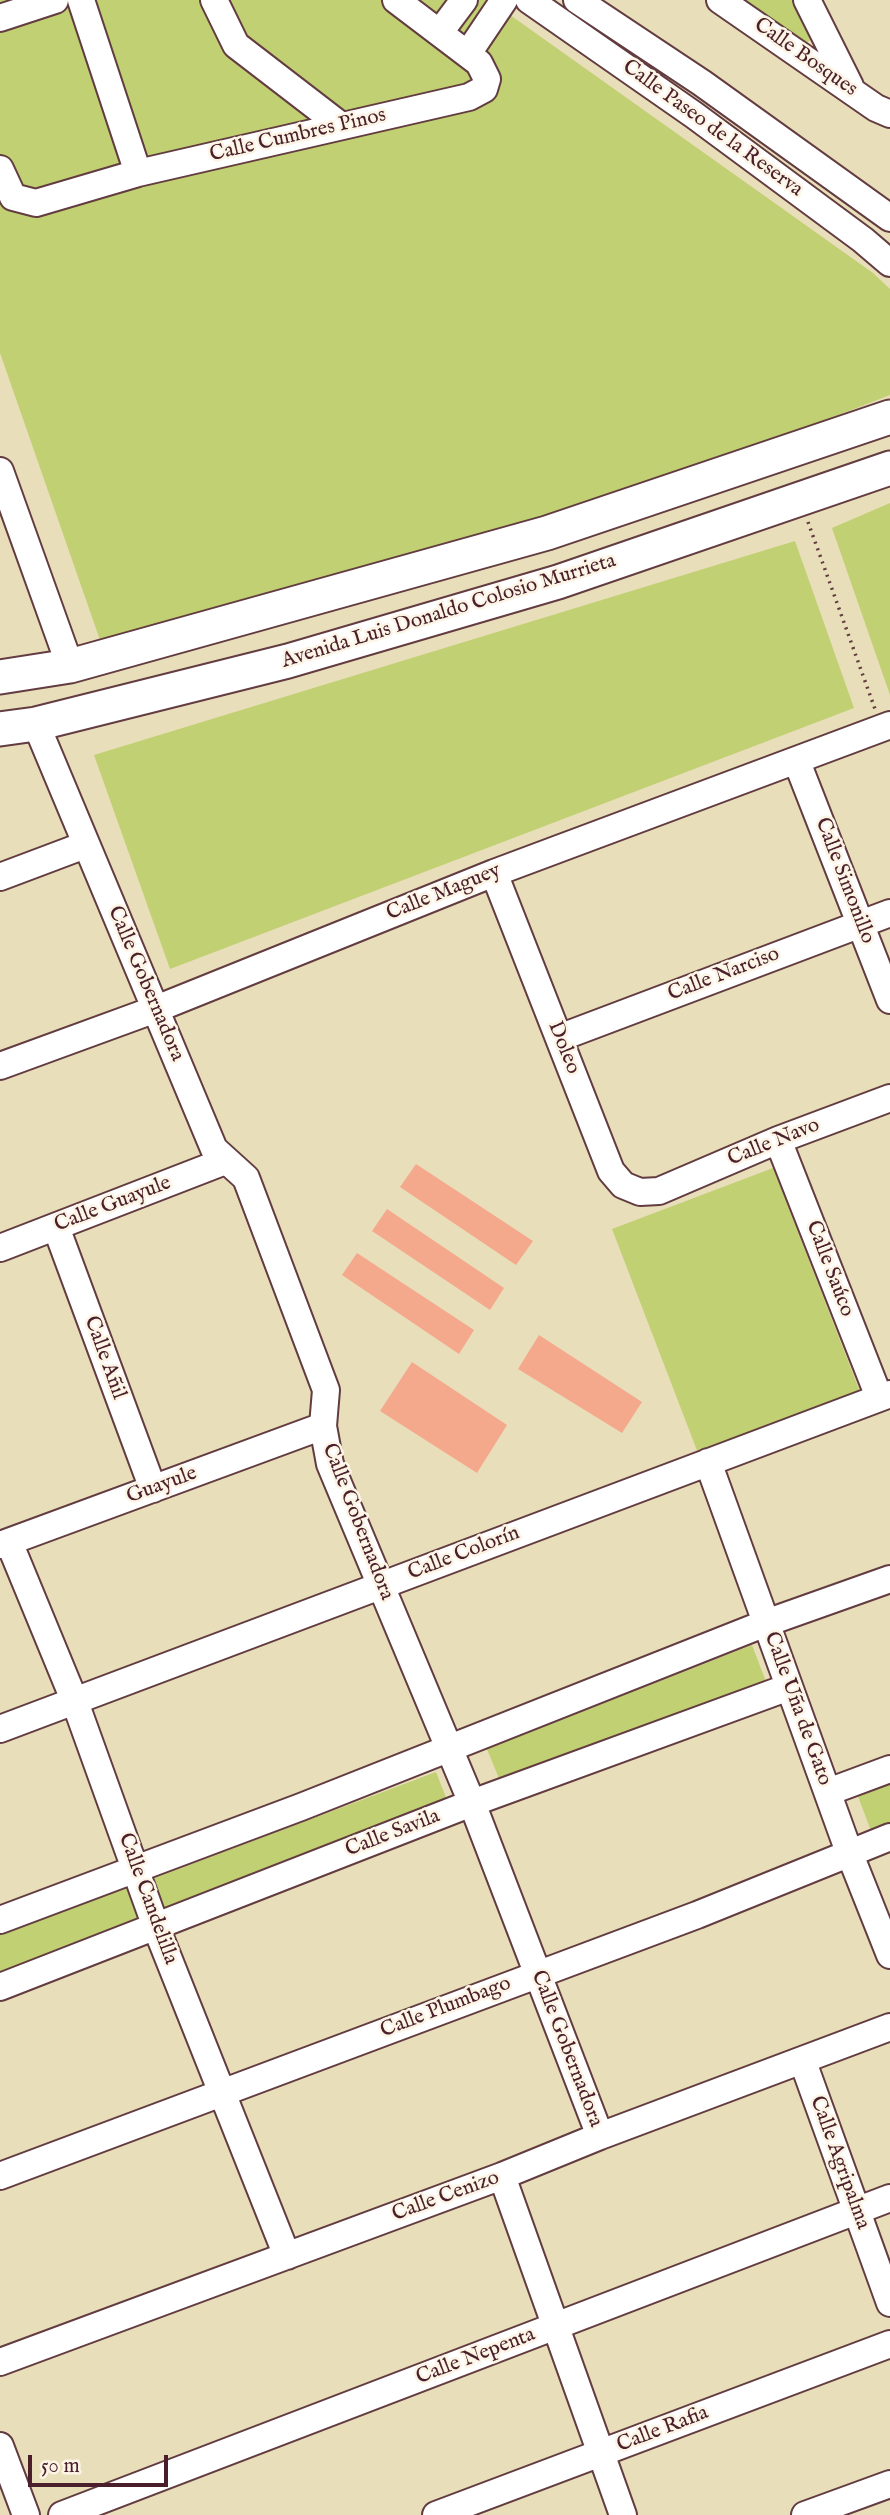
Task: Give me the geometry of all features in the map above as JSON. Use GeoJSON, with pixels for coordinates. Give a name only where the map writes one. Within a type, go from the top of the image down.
{"type":"FeatureCollection","features":[{"type":"Feature","properties":{"kind":"main road"},"geometry":{"type":"LineString","coordinates":[[0,677],[70,666],[547,533],[890,417]]}},
{"type":"Feature","properties":{"kind":"main road","name":"Avenida Luis Donaldo Colosio Murrieta"},"geometry":{"type":"LineString","coordinates":[[0,729],[36,724],[288,661],[558,582],[890,468]]}},
{"type":"Feature","properties":{"kind":"street"},"geometry":{"type":"LineString","coordinates":[[0,18],[55,0]]}},
{"type":"Feature","properties":{"kind":"street"},"geometry":{"type":"LineString","coordinates":[[81,0],[138,173]]}},
{"type":"Feature","properties":{"kind":"street"},"geometry":{"type":"LineString","coordinates":[[214,0],[236,46],[340,125]]}},
{"type":"Feature","properties":{"kind":"street","name":"Calle Cumbres Pinos"},"geometry":{"type":"LineString","coordinates":[[0,169],[13,197],[36,202],[138,173],[470,97],[484,89],[487,79],[485,71],[469,52],[396,0]]}},
{"type":"Feature","properties":{"kind":"street"},"geometry":{"type":"LineString","coordinates":[[440,32],[464,0]]}},
{"type":"Feature","properties":{"kind":"street"},"geometry":{"type":"LineString","coordinates":[[469,52],[504,0]]}},
{"type":"Feature","properties":{"kind":"street","name":"Calle Paseo de la Reserva"},"geometry":{"type":"LineString","coordinates":[[530,0],[694,115],[890,263]]}},
{"type":"Feature","properties":{"kind":"street","name":"Calle Paseo de la Reserva"},"geometry":{"type":"LineString","coordinates":[[577,0],[702,83],[890,218]]}},
{"type":"Feature","properties":{"kind":"street","name":"Calle Bosques"},"geometry":{"type":"LineString","coordinates":[[720,0],[876,108],[890,114]]}},
{"type":"Feature","properties":{"kind":"street"},"geometry":{"type":"LineString","coordinates":[[807,0],[851,89]]}},
{"type":"Feature","properties":{"kind":"street"},"geometry":{"type":"LineString","coordinates":[[0,471],[70,666]]}},
{"type":"Feature","properties":{"kind":"street","name":"Calle Gobernadora"},"geometry":{"type":"LineString","coordinates":[[36,724],[214,1149],[246,1178],[326,1390],[323,1426],[330,1464],[472,1803],[600,2136]]}},
{"type":"Feature","properties":{"kind":"street","name":"Calle Maguey"},"geometry":{"type":"LineString","coordinates":[[0,1066],[156,1009],[495,873],[886,727]]}},
{"type":"Feature","properties":{"kind":"street","name":"Calle Simonillo"},"geometry":{"type":"LineString","coordinates":[[797,762],[890,1000]]}},
{"type":"Feature","properties":{"kind":"street"},"geometry":{"type":"LineString","coordinates":[[0,877],[85,845]]}},
{"type":"Feature","properties":{"kind":"street","name":"Doleo"},"geometry":{"type":"LineString","coordinates":[[495,873],[611,1171],[623,1185],[640,1192],[659,1191]]}},
{"type":"Feature","properties":{"kind":"street","name":"Calle Narciso"},"geometry":{"type":"LineString","coordinates":[[559,1038],[890,913]]}},
{"type":"Feature","properties":{"kind":"street","name":"Calle Navo"},"geometry":{"type":"LineString","coordinates":[[659,1191],[778,1140],[890,1098]]}},
{"type":"Feature","properties":{"kind":"street","name":"Calle Saúco"},"geometry":{"type":"LineString","coordinates":[[778,1140],[885,1395]]}},
{"type":"Feature","properties":{"kind":"street","name":"Calle Guayule"},"geometry":{"type":"LineString","coordinates":[[0,1248],[225,1161]]}},
{"type":"Feature","properties":{"kind":"street","name":"Calle Añil"},"geometry":{"type":"LineString","coordinates":[[56,1227],[153,1489]]}},
{"type":"Feature","properties":{"kind":"street","name":"Calle Colorín"},"geometry":{"type":"LineString","coordinates":[[0,1729],[885,1395]]}},
{"type":"Feature","properties":{"kind":"street","name":"Guayule"},"geometry":{"type":"LineString","coordinates":[[4,1544],[323,1426]]}},
{"type":"Feature","properties":{"kind":"street","name":"Calle Uña de Gato"},"geometry":{"type":"LineString","coordinates":[[708,1462],[849,1852],[890,1955]]}},
{"type":"Feature","properties":{"kind":"street","name":"Calle Candelilla"},"geometry":{"type":"LineString","coordinates":[[4,1544],[75,1702],[156,1927],[287,2256]]}},
{"type":"Feature","properties":{"kind":"street"},"geometry":{"type":"LineString","coordinates":[[0,1920],[450,1749],[766,1623],[890,1578]]}},
{"type":"Feature","properties":{"kind":"street","name":"Calle Savila"},"geometry":{"type":"LineString","coordinates":[[0,1987],[472,1803],[789,1688]]}},
{"type":"Feature","properties":{"kind":"street"},"geometry":{"type":"LineString","coordinates":[[828,1792],[890,1769]]}},
{"type":"Feature","properties":{"kind":"street","name":"Calle Plumbago"},"geometry":{"type":"LineString","coordinates":[[0,2176],[697,1915],[890,1837]]}},
{"type":"Feature","properties":{"kind":"street","name":"Calle Cenizo"},"geometry":{"type":"LineString","coordinates":[[0,2362],[502,2176],[600,2136],[890,2028]]}},
{"type":"Feature","properties":{"kind":"street","name":"Calle Agripalma"},"geometry":{"type":"LineString","coordinates":[[803,2062],[890,2303]]}},
{"type":"Feature","properties":{"kind":"street"},"geometry":{"type":"LineString","coordinates":[[502,2176],[623,2515]]}},
{"type":"Feature","properties":{"kind":"street","name":"Calle Nepenta"},"geometry":{"type":"LineString","coordinates":[[62,2515],[890,2199]]}},
{"type":"Feature","properties":{"kind":"street","name":"Calle Rafia"},"geometry":{"type":"LineString","coordinates":[[436,2515],[890,2344]]}},
{"type":"Feature","properties":{"kind":"street"},"geometry":{"type":"LineString","coordinates":[[0,2446],[26,2515]]}},
{"type":"Feature","properties":{"kind":"street"},"geometry":{"type":"LineString","coordinates":[[805,2515],[890,2484]]}},
{"type":"Feature","properties":{"kind":"path"},"geometry":{"type":"LineString","coordinates":[[800,500],[886,727]]}},
{"type":"Feature","properties":{"kind":"green space"},"geometry":{"type":"Polygon","coordinates":[[[0,0],[489,0],[873,273],[890,289],[890,395],[795,432],[502,534],[100,640],[0,353],[0,0]]]}},
{"type":"Feature","properties":{"kind":"green space"},"geometry":{"type":"Polygon","coordinates":[[[740,0],[794,0],[814,38],[804,44],[740,0]]]}},
{"type":"Feature","properties":{"kind":"green space"},"geometry":{"type":"Polygon","coordinates":[[[890,503],[890,695],[832,528],[890,503]]]}},
{"type":"Feature","properties":{"kind":"green space"},"geometry":{"type":"Polygon","coordinates":[[[795,541],[854,708],[170,969],[94,755],[795,541]]]}},
{"type":"Feature","properties":{"kind":"green space"},"geometry":{"type":"Polygon","coordinates":[[[773,1168],[860,1392],[698,1453],[612,1229],[773,1168]]]}},
{"type":"Feature","properties":{"kind":"green space"},"geometry":{"type":"Polygon","coordinates":[[[752,1645],[768,1687],[502,1786],[487,1749],[752,1645]]]}},
{"type":"Feature","properties":{"kind":"green space"},"geometry":{"type":"Polygon","coordinates":[[[436,1772],[449,1805],[168,1915],[152,1879],[436,1772]]]}},
{"type":"Feature","properties":{"kind":"green space"},"geometry":{"type":"Polygon","coordinates":[[[890,1778],[890,1824],[871,1831],[856,1791],[890,1778]]]}},
{"type":"Feature","properties":{"kind":"green space"},"geometry":{"type":"Polygon","coordinates":[[[131,1884],[145,1920],[0,1976],[0,1934],[131,1884]]]}},
{"type":"Feature","properties":{"kind":"building"},"geometry":{"type":"Polygon","coordinates":[[[416,1164],[533,1241],[516,1265],[400,1187],[416,1164]]]}},
{"type":"Feature","properties":{"kind":"building"},"geometry":{"type":"Polygon","coordinates":[[[387,1209],[504,1288],[490,1310],[372,1231],[387,1209]]]}},
{"type":"Feature","properties":{"kind":"building"},"geometry":{"type":"Polygon","coordinates":[[[357,1253],[474,1330],[459,1354],[342,1275],[357,1253]]]}},
{"type":"Feature","properties":{"kind":"building"},"geometry":{"type":"Polygon","coordinates":[[[539,1335],[642,1402],[622,1433],[518,1369],[539,1335]]]}},
{"type":"Feature","properties":{"kind":"building"},"geometry":{"type":"Polygon","coordinates":[[[412,1362],[507,1425],[477,1473],[380,1411],[412,1362]]]}}]}
